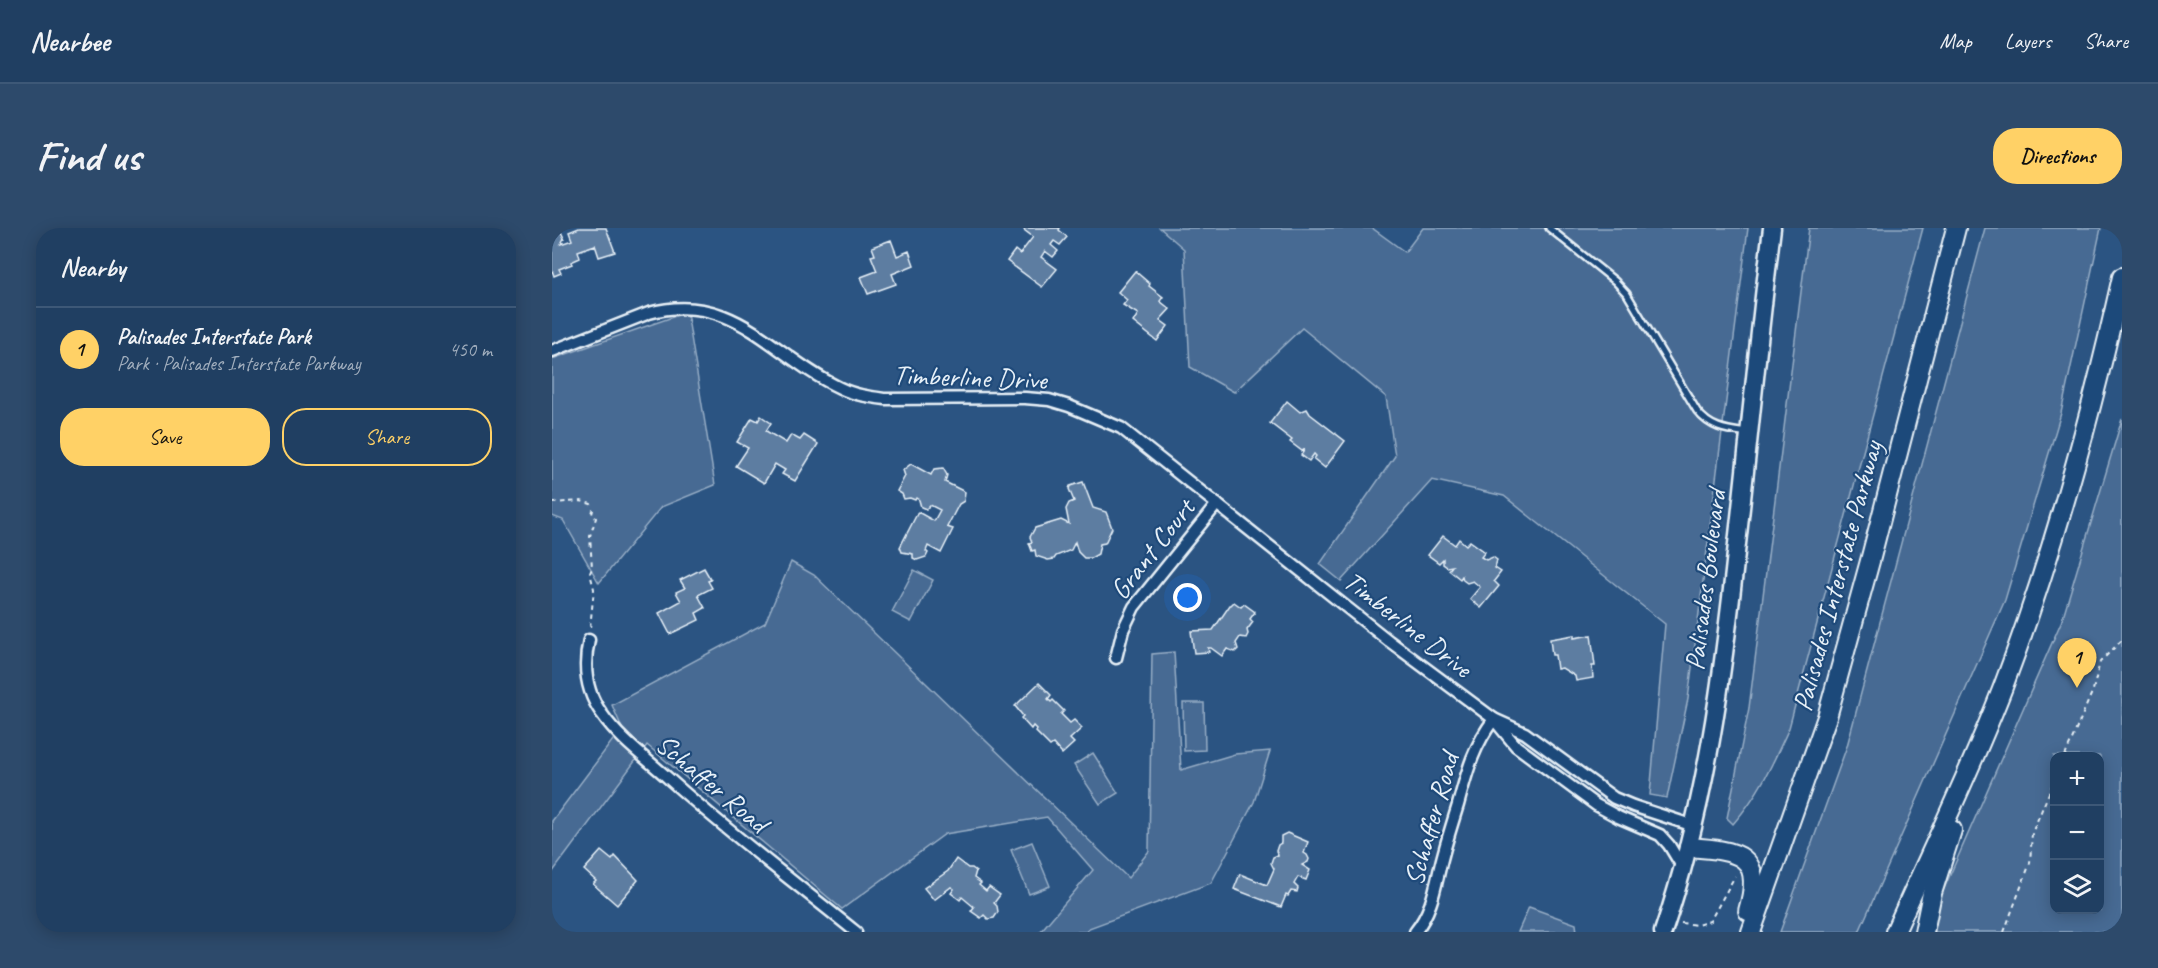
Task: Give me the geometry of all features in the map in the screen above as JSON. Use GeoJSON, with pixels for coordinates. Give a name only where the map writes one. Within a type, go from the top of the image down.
{"type":"FeatureCollection","features":[{"type":"Feature","properties":{"kind":"highway","name":"Palisades Interstate Parkway"},"geometry":{"type":"LineString","coordinates":[[1751,932],[1827,717],[1956,228]]}},
{"type":"Feature","properties":{"kind":"highway"},"geometry":{"type":"LineString","coordinates":[[1924,932],[1932,893],[1947,845],[2041,580],[2072,482],[2122,277]]}},
{"type":"Feature","properties":{"kind":"highway"},"geometry":{"type":"LineString","coordinates":[[1894,932],[2002,688]]}},
{"type":"Feature","properties":{"kind":"highway"},"geometry":{"type":"LineString","coordinates":[[1689,847],[1725,850],[1744,859],[1750,868],[1754,883],[1742,932]]}},
{"type":"Feature","properties":{"kind":"main road","name":"Palisades Boulevard"},"geometry":{"type":"LineString","coordinates":[[1665,925],[1694,826],[1720,686],[1772,228]]}},
{"type":"Feature","properties":{"kind":"street","name":"Timberline Drive"},"geometry":{"type":"LineString","coordinates":[[552,351],[649,313],[684,308],[703,309],[736,321],[780,348],[825,380],[863,396],[885,399],[1025,398],[1048,400],[1069,406],[1121,428],[1389,641],[1494,719],[1525,733],[1614,798],[1694,826]]}},
{"type":"Feature","properties":{"kind":"street","name":"Grant Court"},"geometry":{"type":"LineString","coordinates":[[1116,658],[1123,630],[1134,607],[1217,504]]}},
{"type":"Feature","properties":{"kind":"street","name":"Schaffer Road"},"geometry":{"type":"LineString","coordinates":[[589,640],[584,660],[587,679],[602,714],[621,737],[706,812],[856,932]]}},
{"type":"Feature","properties":{"kind":"street","name":"Timberline Drive"},"geometry":{"type":"LineString","coordinates":[[1494,719],[1516,746],[1596,805],[1660,835],[1683,868]]}},
{"type":"Feature","properties":{"kind":"street","name":"Schaffer Road"},"geometry":{"type":"LineString","coordinates":[[1415,932],[1430,909],[1437,888],[1442,861],[1472,757],[1479,740],[1494,719]]}},
{"type":"Feature","properties":{"kind":"street"},"geometry":{"type":"LineString","coordinates":[[1529,756],[1538,743]]}},
{"type":"Feature","properties":{"kind":"lane"},"geometry":{"type":"LineString","coordinates":[[1549,228],[1615,281],[1627,294],[1705,421],[1715,427],[1749,433]]}},
{"type":"Feature","properties":{"kind":"path"},"geometry":{"type":"LineString","coordinates":[[552,503],[581,501],[591,504],[594,510],[592,514],[596,518],[590,536],[592,568],[590,573],[594,589],[589,640]]}},
{"type":"Feature","properties":{"kind":"path"},"geometry":{"type":"LineString","coordinates":[[2067,752],[2093,690],[2100,662],[2122,640]]}},
{"type":"Feature","properties":{"kind":"path"},"geometry":{"type":"LineString","coordinates":[[2004,932],[2030,863],[2032,833],[2050,792]]}},
{"type":"Feature","properties":{"kind":"path"},"geometry":{"type":"LineString","coordinates":[[1665,925],[1704,924],[1710,921],[1744,859]]}},
{"type":"Feature","properties":{"kind":"shaded area"},"geometry":{"type":"Polygon","coordinates":[[[1160,228],[1372,228],[1405,252],[1423,228],[1748,228],[1688,699],[1667,798],[1650,795],[1665,624],[1504,496],[1432,480],[1341,581],[1320,564],[1395,456],[1386,397],[1302,328],[1234,392],[1190,367],[1184,249],[1160,228]]]}},
{"type":"Feature","properties":{"kind":"shaded area"},"geometry":{"type":"Polygon","coordinates":[[[1809,228],[1923,228],[1789,728],[1758,790],[1733,824],[1727,818],[1749,708],[1809,228]]]}},
{"type":"Feature","properties":{"kind":"shaded area"},"geometry":{"type":"Polygon","coordinates":[[[1985,228],[2101,228],[2061,413],[2005,600],[1859,932],[1780,932],[1847,746],[1985,228]]]}},
{"type":"Feature","properties":{"kind":"shaded area"},"geometry":{"type":"Polygon","coordinates":[[[687,312],[715,485],[661,507],[599,583],[563,520],[552,516],[552,359],[687,312]]]}},
{"type":"Feature","properties":{"kind":"shaded area"},"geometry":{"type":"Polygon","coordinates":[[[2122,419],[2122,932],[1925,932],[2062,620],[2122,419]]]}},
{"type":"Feature","properties":{"kind":"shaded area"},"geometry":{"type":"Polygon","coordinates":[[[791,562],[814,575],[1128,878],[1149,851],[1152,654],[1174,652],[1181,770],[1235,754],[1270,751],[1254,802],[1211,883],[1089,928],[1087,932],[1040,932],[1093,870],[1047,817],[945,834],[842,909],[647,745],[552,873],[552,821],[622,728],[612,705],[765,623],[791,562]]]}},
{"type":"Feature","properties":{"kind":"shaded area"},"geometry":{"type":"Polygon","coordinates":[[[914,570],[933,580],[911,622],[892,612],[914,570]]]}},
{"type":"Feature","properties":{"kind":"shaded area"},"geometry":{"type":"Polygon","coordinates":[[[1183,703],[1204,703],[1205,750],[1184,751],[1183,703]]]}},
{"type":"Feature","properties":{"kind":"shaded area"},"geometry":{"type":"Polygon","coordinates":[[[1093,753],[1118,793],[1100,804],[1074,765],[1093,753]]]}},
{"type":"Feature","properties":{"kind":"shaded area"},"geometry":{"type":"Polygon","coordinates":[[[1032,842],[1050,886],[1029,894],[1011,850],[1032,842]]]}},
{"type":"Feature","properties":{"kind":"shaded area"},"geometry":{"type":"Polygon","coordinates":[[[1529,907],[1576,924],[1577,932],[1518,932],[1529,907]]]}},
{"type":"Feature","properties":{"kind":"building"},"geometry":{"type":"Polygon","coordinates":[[[552,228],[560,230],[564,238],[561,244],[572,240],[569,232],[579,228],[606,228],[615,252],[599,257],[595,245],[578,251],[580,258],[559,269],[561,273],[554,276],[552,228]]]}},
{"type":"Feature","properties":{"kind":"building"},"geometry":{"type":"Polygon","coordinates":[[[1025,228],[1060,228],[1059,230],[1067,237],[1060,245],[1054,241],[1051,245],[1058,251],[1053,257],[1045,251],[1041,257],[1057,269],[1042,287],[1007,261],[1015,250],[1020,254],[1033,237],[1024,230],[1025,228]]]}},
{"type":"Feature","properties":{"kind":"building"},"geometry":{"type":"Polygon","coordinates":[[[891,240],[897,256],[909,251],[914,265],[892,274],[896,284],[868,294],[861,277],[877,271],[871,256],[875,255],[872,247],[891,240]]]}},
{"type":"Feature","properties":{"kind":"building"},"geometry":{"type":"Polygon","coordinates":[[[1135,271],[1163,297],[1160,301],[1170,309],[1160,320],[1168,326],[1157,341],[1133,322],[1138,314],[1123,305],[1127,300],[1118,292],[1135,271]]]}},
{"type":"Feature","properties":{"kind":"building"},"geometry":{"type":"Polygon","coordinates":[[[1287,401],[1300,412],[1307,409],[1310,414],[1345,441],[1325,468],[1314,459],[1316,456],[1314,454],[1309,461],[1301,455],[1305,449],[1302,451],[1270,423],[1287,401]]]}},
{"type":"Feature","properties":{"kind":"building"},"geometry":{"type":"Polygon","coordinates":[[[761,416],[771,423],[766,431],[786,443],[791,435],[800,440],[804,435],[818,444],[795,481],[782,474],[785,470],[775,464],[764,483],[736,466],[748,448],[737,442],[752,418],[758,421],[761,416]]]}},
{"type":"Feature","properties":{"kind":"building"},"geometry":{"type":"Polygon","coordinates":[[[911,464],[931,475],[934,469],[943,468],[947,475],[945,482],[965,492],[964,501],[959,504],[947,527],[953,529],[941,553],[928,546],[926,557],[917,560],[913,558],[913,554],[902,552],[900,547],[918,512],[934,521],[940,510],[930,505],[926,509],[921,507],[916,498],[915,500],[904,499],[897,491],[905,476],[903,470],[911,464]]]}},
{"type":"Feature","properties":{"kind":"building"},"geometry":{"type":"Polygon","coordinates":[[[1083,482],[1093,508],[1106,512],[1112,528],[1105,543],[1100,544],[1098,554],[1091,558],[1084,558],[1078,552],[1075,542],[1071,550],[1054,559],[1048,560],[1036,556],[1035,550],[1032,551],[1029,543],[1032,542],[1030,537],[1035,528],[1061,520],[1069,524],[1066,509],[1069,503],[1074,501],[1070,486],[1083,482]]]}},
{"type":"Feature","properties":{"kind":"building"},"geometry":{"type":"Polygon","coordinates":[[[1443,536],[1455,545],[1459,539],[1466,545],[1470,541],[1485,552],[1481,557],[1486,560],[1493,557],[1497,560],[1495,568],[1501,572],[1494,581],[1499,586],[1481,608],[1470,599],[1480,587],[1473,581],[1467,583],[1462,576],[1460,579],[1449,570],[1452,566],[1447,567],[1443,564],[1443,559],[1439,563],[1428,555],[1443,536]]]}},
{"type":"Feature","properties":{"kind":"building"},"geometry":{"type":"Polygon","coordinates":[[[704,568],[711,580],[708,581],[712,588],[698,595],[705,608],[696,613],[699,620],[670,634],[659,613],[681,601],[676,592],[685,588],[680,580],[704,568]]]}},
{"type":"Feature","properties":{"kind":"building"},"geometry":{"type":"Polygon","coordinates":[[[1234,602],[1241,607],[1244,604],[1255,612],[1250,619],[1253,622],[1247,630],[1246,638],[1240,637],[1236,643],[1238,649],[1235,652],[1227,649],[1222,656],[1211,648],[1208,648],[1209,652],[1194,653],[1191,631],[1213,630],[1234,602]]]}},
{"type":"Feature","properties":{"kind":"building"},"geometry":{"type":"Polygon","coordinates":[[[1574,635],[1574,638],[1591,635],[1595,666],[1592,666],[1593,678],[1576,681],[1575,676],[1562,668],[1557,669],[1550,639],[1574,635]]]}},
{"type":"Feature","properties":{"kind":"building"},"geometry":{"type":"Polygon","coordinates":[[[1039,683],[1051,695],[1048,699],[1051,702],[1053,700],[1064,711],[1061,714],[1070,723],[1074,720],[1082,728],[1070,739],[1074,743],[1062,754],[1053,744],[1050,746],[1033,726],[1031,729],[1021,718],[1023,716],[1015,706],[1039,683]]]}},
{"type":"Feature","properties":{"kind":"building"},"geometry":{"type":"Polygon","coordinates":[[[1287,833],[1308,842],[1304,853],[1309,859],[1302,865],[1310,870],[1306,880],[1298,877],[1294,884],[1298,888],[1297,892],[1291,891],[1288,896],[1286,895],[1281,907],[1234,889],[1240,874],[1267,885],[1274,869],[1271,863],[1273,857],[1278,855],[1276,851],[1281,843],[1281,836],[1287,833]]]}},
{"type":"Feature","properties":{"kind":"building"},"geometry":{"type":"Polygon","coordinates":[[[601,851],[612,860],[615,856],[638,880],[617,905],[593,884],[596,881],[584,870],[601,851]]]}},
{"type":"Feature","properties":{"kind":"building"},"geometry":{"type":"Polygon","coordinates":[[[956,859],[976,871],[974,878],[986,891],[989,887],[1000,895],[994,903],[998,912],[994,918],[988,919],[984,915],[981,918],[971,911],[974,907],[962,897],[960,900],[951,893],[954,889],[951,887],[934,900],[924,888],[948,871],[956,859]]]}},
{"type":"Feature","properties":{"kind":"place","name":"Palisades Interstate Park"},"geometry":{"type":"Point","coordinates":[2077,688]}}]}
